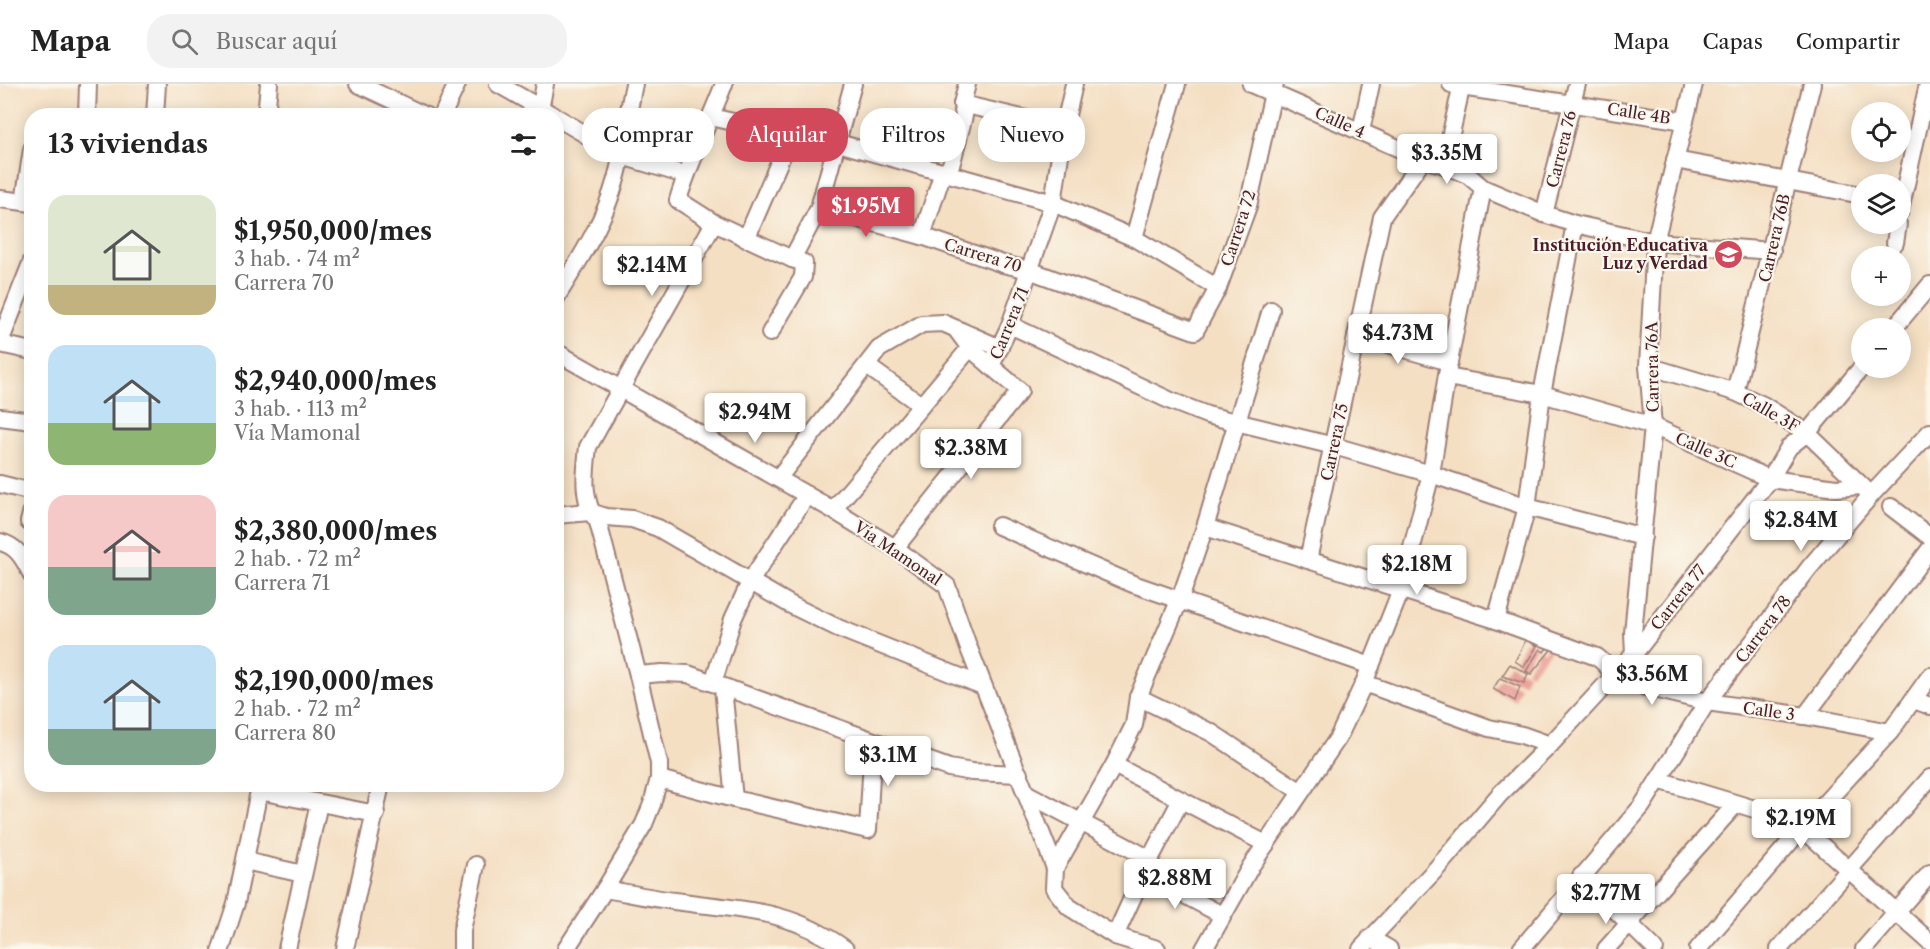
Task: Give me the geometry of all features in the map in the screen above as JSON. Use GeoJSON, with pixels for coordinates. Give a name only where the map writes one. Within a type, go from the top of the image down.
{"type":"FeatureCollection","features":[{"type":"Feature","properties":{"kind":"street"},"geometry":{"type":"LineString","coordinates":[[87,108],[88,84]]}},
{"type":"Feature","properties":{"kind":"street"},"geometry":{"type":"LineString","coordinates":[[155,108],[157,84]]}},
{"type":"Feature","properties":{"kind":"street"},"geometry":{"type":"LineString","coordinates":[[267,108],[269,84]]}},
{"type":"Feature","properties":{"kind":"street"},"geometry":{"type":"LineString","coordinates":[[358,84],[409,108]]}},
{"type":"Feature","properties":{"kind":"street"},"geometry":{"type":"LineString","coordinates":[[446,108],[457,84]]}},
{"type":"Feature","properties":{"kind":"street"},"geometry":{"type":"LineString","coordinates":[[498,84],[537,108]]}},
{"type":"Feature","properties":{"kind":"street"},"geometry":{"type":"LineString","coordinates":[[546,84],[547,108]]}},
{"type":"Feature","properties":{"kind":"street"},"geometry":{"type":"LineString","coordinates":[[630,108],[634,84]]}},
{"type":"Feature","properties":{"kind":"street"},"geometry":{"type":"LineString","coordinates":[[714,109],[724,84]]}},
{"type":"Feature","properties":{"kind":"street"},"geometry":{"type":"LineString","coordinates":[[847,108],[853,84]]}},
{"type":"Feature","properties":{"kind":"street","name":"Carrera 70"},"geometry":{"type":"LineString","coordinates":[[967,84],[962,104],[964,116],[956,151],[949,169],[943,172],[922,236],[1003,264],[1029,270],[1196,332]]}},
{"type":"Feature","properties":{"kind":"street","name":"Carrera 71"},"geometry":{"type":"LineString","coordinates":[[1069,108],[1074,84]]}},
{"type":"Feature","properties":{"kind":"street"},"geometry":{"type":"LineString","coordinates":[[1134,238],[1177,84]]}},
{"type":"Feature","properties":{"kind":"street","name":"Calle 4"},"geometry":{"type":"LineString","coordinates":[[1251,84],[1274,88],[1423,159],[1468,175],[1483,188],[1544,214],[1575,224],[1655,242],[1772,251]]}},
{"type":"Feature","properties":{"kind":"street"},"geometry":{"type":"LineString","coordinates":[[1361,131],[1371,84]]}},
{"type":"Feature","properties":{"kind":"street","name":"Carrera 76"},"geometry":{"type":"LineString","coordinates":[[1544,214],[1577,84]]}},
{"type":"Feature","properties":{"kind":"street","name":"Carrera 76A"},"geometry":{"type":"LineString","coordinates":[[1634,654],[1633,633],[1653,426],[1648,366],[1655,242],[1694,84]]}},
{"type":"Feature","properties":{"kind":"street","name":"Carrera 76B"},"geometry":{"type":"LineString","coordinates":[[1735,392],[1812,84]]}},
{"type":"Feature","properties":{"kind":"street"},"geometry":{"type":"LineString","coordinates":[[1908,174],[1928,84]]}},
{"type":"Feature","properties":{"kind":"street"},"geometry":{"type":"LineString","coordinates":[[1444,165],[1458,85]]}},
{"type":"Feature","properties":{"kind":"street","name":"Calle 4B"},"geometry":{"type":"LineString","coordinates":[[1458,85],[1685,121]]}},
{"type":"Feature","properties":{"kind":"street","name":"Carrera 72"},"geometry":{"type":"LineString","coordinates":[[1196,332],[1218,288],[1248,206],[1274,88]]}},
{"type":"Feature","properties":{"kind":"street"},"geometry":{"type":"LineString","coordinates":[[962,104],[979,108]]}},
{"type":"Feature","properties":{"kind":"street"},"geometry":{"type":"LineString","coordinates":[[564,124],[582,134]]}},
{"type":"Feature","properties":{"kind":"street"},"geometry":{"type":"LineString","coordinates":[[848,146],[1053,203],[1134,238],[1218,288]]}},
{"type":"Feature","properties":{"kind":"street","name":"Carrera 75"},"geometry":{"type":"LineString","coordinates":[[1308,560],[1382,217],[1423,159]]}},
{"type":"Feature","properties":{"kind":"street"},"geometry":{"type":"LineString","coordinates":[[1675,160],[1851,193]]}},
{"type":"Feature","properties":{"kind":"street"},"geometry":{"type":"LineString","coordinates":[[564,285],[601,223],[621,162]]}},
{"type":"Feature","properties":{"kind":"street"},"geometry":{"type":"LineString","coordinates":[[642,162],[685,175]]}},
{"type":"Feature","properties":{"kind":"street"},"geometry":{"type":"LineString","coordinates":[[691,162],[678,200],[693,212],[714,223],[804,263],[802,277],[770,333]]}},
{"type":"Feature","properties":{"kind":"street"},"geometry":{"type":"LineString","coordinates":[[746,239],[779,162]]}},
{"type":"Feature","properties":{"kind":"street"},"geometry":{"type":"LineString","coordinates":[[792,259],[819,207],[832,162]]}},
{"type":"Feature","properties":{"kind":"street","name":"Carrera 71"},"geometry":{"type":"LineString","coordinates":[[895,548],[1020,391],[991,366],[1010,325],[1053,203],[1059,162]]}},
{"type":"Feature","properties":{"kind":"street"},"geometry":{"type":"LineString","coordinates":[[1204,949],[1266,844],[1338,738],[1364,683],[1401,590],[1431,474],[1448,370],[1483,188]]}},
{"type":"Feature","properties":{"kind":"street"},"geometry":{"type":"LineString","coordinates":[[0,199],[24,202]]}},
{"type":"Feature","properties":{"kind":"street"},"geometry":{"type":"LineString","coordinates":[[819,207],[922,236]]}},
{"type":"Feature","properties":{"kind":"street"},"geometry":{"type":"LineString","coordinates":[[566,949],[644,824],[658,779],[658,763],[638,675],[598,522],[587,504],[585,476],[588,447],[714,223]]}},
{"type":"Feature","properties":{"kind":"street"},"geometry":{"type":"LineString","coordinates":[[1496,620],[1527,507],[1542,394],[1575,224]]}},
{"type":"Feature","properties":{"kind":"street"},"geometry":{"type":"LineString","coordinates":[[1894,243],[1896,234]]}},
{"type":"Feature","properties":{"kind":"street"},"geometry":{"type":"LineString","coordinates":[[24,285],[0,343],[24,349]]}},
{"type":"Feature","properties":{"kind":"street"},"geometry":{"type":"LineString","coordinates":[[1902,318],[1930,285]]}},
{"type":"Feature","properties":{"kind":"street"},"geometry":{"type":"LineString","coordinates":[[1055,868],[1114,765],[1134,725],[1138,697],[1180,599],[1205,527],[1271,310]]}},
{"type":"Feature","properties":{"kind":"street"},"geometry":{"type":"LineString","coordinates":[[779,477],[879,349],[922,324],[944,323],[1000,348]]}},
{"type":"Feature","properties":{"kind":"street"},"geometry":{"type":"LineString","coordinates":[[1010,325],[1207,416],[1334,446],[1431,474],[1527,507],[1643,537]]}},
{"type":"Feature","properties":{"kind":"street"},"geometry":{"type":"LineString","coordinates":[[956,329],[970,348],[991,366]]}},
{"type":"Feature","properties":{"kind":"street","name":"Calle 3C"},"geometry":{"type":"LineString","coordinates":[[1356,335],[1448,370],[1653,426],[1770,479],[1867,490]]}},
{"type":"Feature","properties":{"kind":"street"},"geometry":{"type":"LineString","coordinates":[[833,510],[970,348]]}},
{"type":"Feature","properties":{"kind":"street","name":"Vía Mamonal"},"geometry":{"type":"LineString","coordinates":[[564,356],[779,477],[895,548],[947,586],[983,686],[1055,868],[1054,888],[1070,907],[1115,936],[1157,949]]}},
{"type":"Feature","properties":{"kind":"street"},"geometry":{"type":"LineString","coordinates":[[867,366],[921,405]]}},
{"type":"Feature","properties":{"kind":"street","name":"Calle 3F"},"geometry":{"type":"LineString","coordinates":[[1648,366],[1735,392],[1763,405],[1807,433],[1867,490]]}},
{"type":"Feature","properties":{"kind":"street","name":"Carrera 77"},"geometry":{"type":"LineString","coordinates":[[1365,943],[1437,868],[1500,794],[1550,745],[1634,654],[1770,479],[1789,447],[1807,433],[1853,378]]}},
{"type":"Feature","properties":{"kind":"street"},"geometry":{"type":"LineString","coordinates":[[0,417],[24,420]]}},
{"type":"Feature","properties":{"kind":"street","name":"Carrera 78"},"geometry":{"type":"LineString","coordinates":[[1521,949],[1642,806],[1707,702],[1867,490],[1930,432]]}},
{"type":"Feature","properties":{"kind":"street"},"geometry":{"type":"LineString","coordinates":[[0,484],[24,490]]}},
{"type":"Feature","properties":{"kind":"street"},"geometry":{"type":"LineString","coordinates":[[734,799],[718,686],[733,619],[751,580],[807,495]]}},
{"type":"Feature","properties":{"kind":"street"},"geometry":{"type":"LineString","coordinates":[[1891,507],[1930,537]]}},
{"type":"Feature","properties":{"kind":"street"},"geometry":{"type":"LineString","coordinates":[[564,514],[590,512],[632,519],[658,528],[791,605],[851,634],[983,686]]}},
{"type":"Feature","properties":{"kind":"street"},"geometry":{"type":"LineString","coordinates":[[999,526],[1133,584],[1371,666]]}},
{"type":"Feature","properties":{"kind":"street","name":"Calle 3"},"geometry":{"type":"LineString","coordinates":[[1205,527],[1496,620],[1597,657],[1607,664],[1615,675],[1626,682],[1707,702],[1805,716],[1890,732]]}},
{"type":"Feature","properties":{"kind":"street"},"geometry":{"type":"LineString","coordinates":[[0,542],[8,543],[17,550],[24,562]]}},
{"type":"Feature","properties":{"kind":"street"},"geometry":{"type":"LineString","coordinates":[[1805,716],[1930,549]]}},
{"type":"Feature","properties":{"kind":"street"},"geometry":{"type":"LineString","coordinates":[[638,675],[688,674],[949,768],[972,772],[1019,774]]}},
{"type":"Feature","properties":{"kind":"street"},"geometry":{"type":"LineString","coordinates":[[1698,949],[1802,828],[1890,732],[1930,676]]}},
{"type":"Feature","properties":{"kind":"street"},"geometry":{"type":"LineString","coordinates":[[1364,683],[1489,728],[1522,735],[1550,745]]}},
{"type":"Feature","properties":{"kind":"street"},"geometry":{"type":"LineString","coordinates":[[1138,697],[1212,733],[1301,792]]}},
{"type":"Feature","properties":{"kind":"street"},"geometry":{"type":"LineString","coordinates":[[1914,700],[1930,706]]}},
{"type":"Feature","properties":{"kind":"street"},"geometry":{"type":"LineString","coordinates":[[658,779],[868,830],[873,741]]}},
{"type":"Feature","properties":{"kind":"street"},"geometry":{"type":"LineString","coordinates":[[1114,765],[1266,844]]}},
{"type":"Feature","properties":{"kind":"street"},"geometry":{"type":"LineString","coordinates":[[1779,949],[1930,778]]}},
{"type":"Feature","properties":{"kind":"street"},"geometry":{"type":"LineString","coordinates":[[1658,780],[1778,816],[1802,828],[1930,942]]}},
{"type":"Feature","properties":{"kind":"street"},"geometry":{"type":"LineString","coordinates":[[221,949],[236,903],[259,792]]}},
{"type":"Feature","properties":{"kind":"street"},"geometry":{"type":"LineString","coordinates":[[264,792],[376,814]]}},
{"type":"Feature","properties":{"kind":"street"},"geometry":{"type":"LineString","coordinates":[[345,949],[380,792]]}},
{"type":"Feature","properties":{"kind":"street"},"geometry":{"type":"LineString","coordinates":[[1026,793],[1081,821],[1222,915]]}},
{"type":"Feature","properties":{"kind":"street"},"geometry":{"type":"LineString","coordinates":[[1115,936],[1180,800]]}},
{"type":"Feature","properties":{"kind":"street"},"geometry":{"type":"LineString","coordinates":[[287,949],[319,803]]}},
{"type":"Feature","properties":{"kind":"street"},"geometry":{"type":"LineString","coordinates":[[1606,949],[1736,804]]}},
{"type":"Feature","properties":{"kind":"street"},"geometry":{"type":"LineString","coordinates":[[244,861],[303,874]]}},
{"type":"Feature","properties":{"kind":"street"},"geometry":{"type":"LineString","coordinates":[[462,949],[462,930],[476,865]]}},
{"type":"Feature","properties":{"kind":"street"},"geometry":{"type":"LineString","coordinates":[[1864,949],[1930,873]]}},
{"type":"Feature","properties":{"kind":"street"},"geometry":{"type":"LineString","coordinates":[[1581,876],[1655,949]]}},
{"type":"Feature","properties":{"kind":"street"},"geometry":{"type":"LineString","coordinates":[[605,889],[671,901],[757,911],[783,917],[825,934],[845,949]]}},
{"type":"Feature","properties":{"kind":"street"},"geometry":{"type":"LineString","coordinates":[[1365,943],[1389,949]]}},
{"type":"Feature","properties":{"kind":"building"},"geometry":{"type":"Polygon","coordinates":[[[1526,640],[1537,646],[1524,667],[1515,661],[1526,640]]]}},
{"type":"Feature","properties":{"kind":"building"},"geometry":{"type":"Polygon","coordinates":[[[1547,648],[1551,650],[1531,674],[1526,671],[1540,649],[1544,652],[1547,648]]]}},
{"type":"Feature","properties":{"kind":"building"},"geometry":{"type":"Polygon","coordinates":[[[1510,664],[1528,674],[1524,683],[1502,676],[1510,664]]]}},
{"type":"Feature","properties":{"kind":"building"},"geometry":{"type":"Polygon","coordinates":[[[1500,678],[1520,687],[1515,701],[1493,689],[1500,678]]]}},
{"type":"Feature","properties":{"kind":"place","name":"Institución Educativa Luz y Verdad"},"geometry":{"type":"Point","coordinates":[1729,254]}}]}
